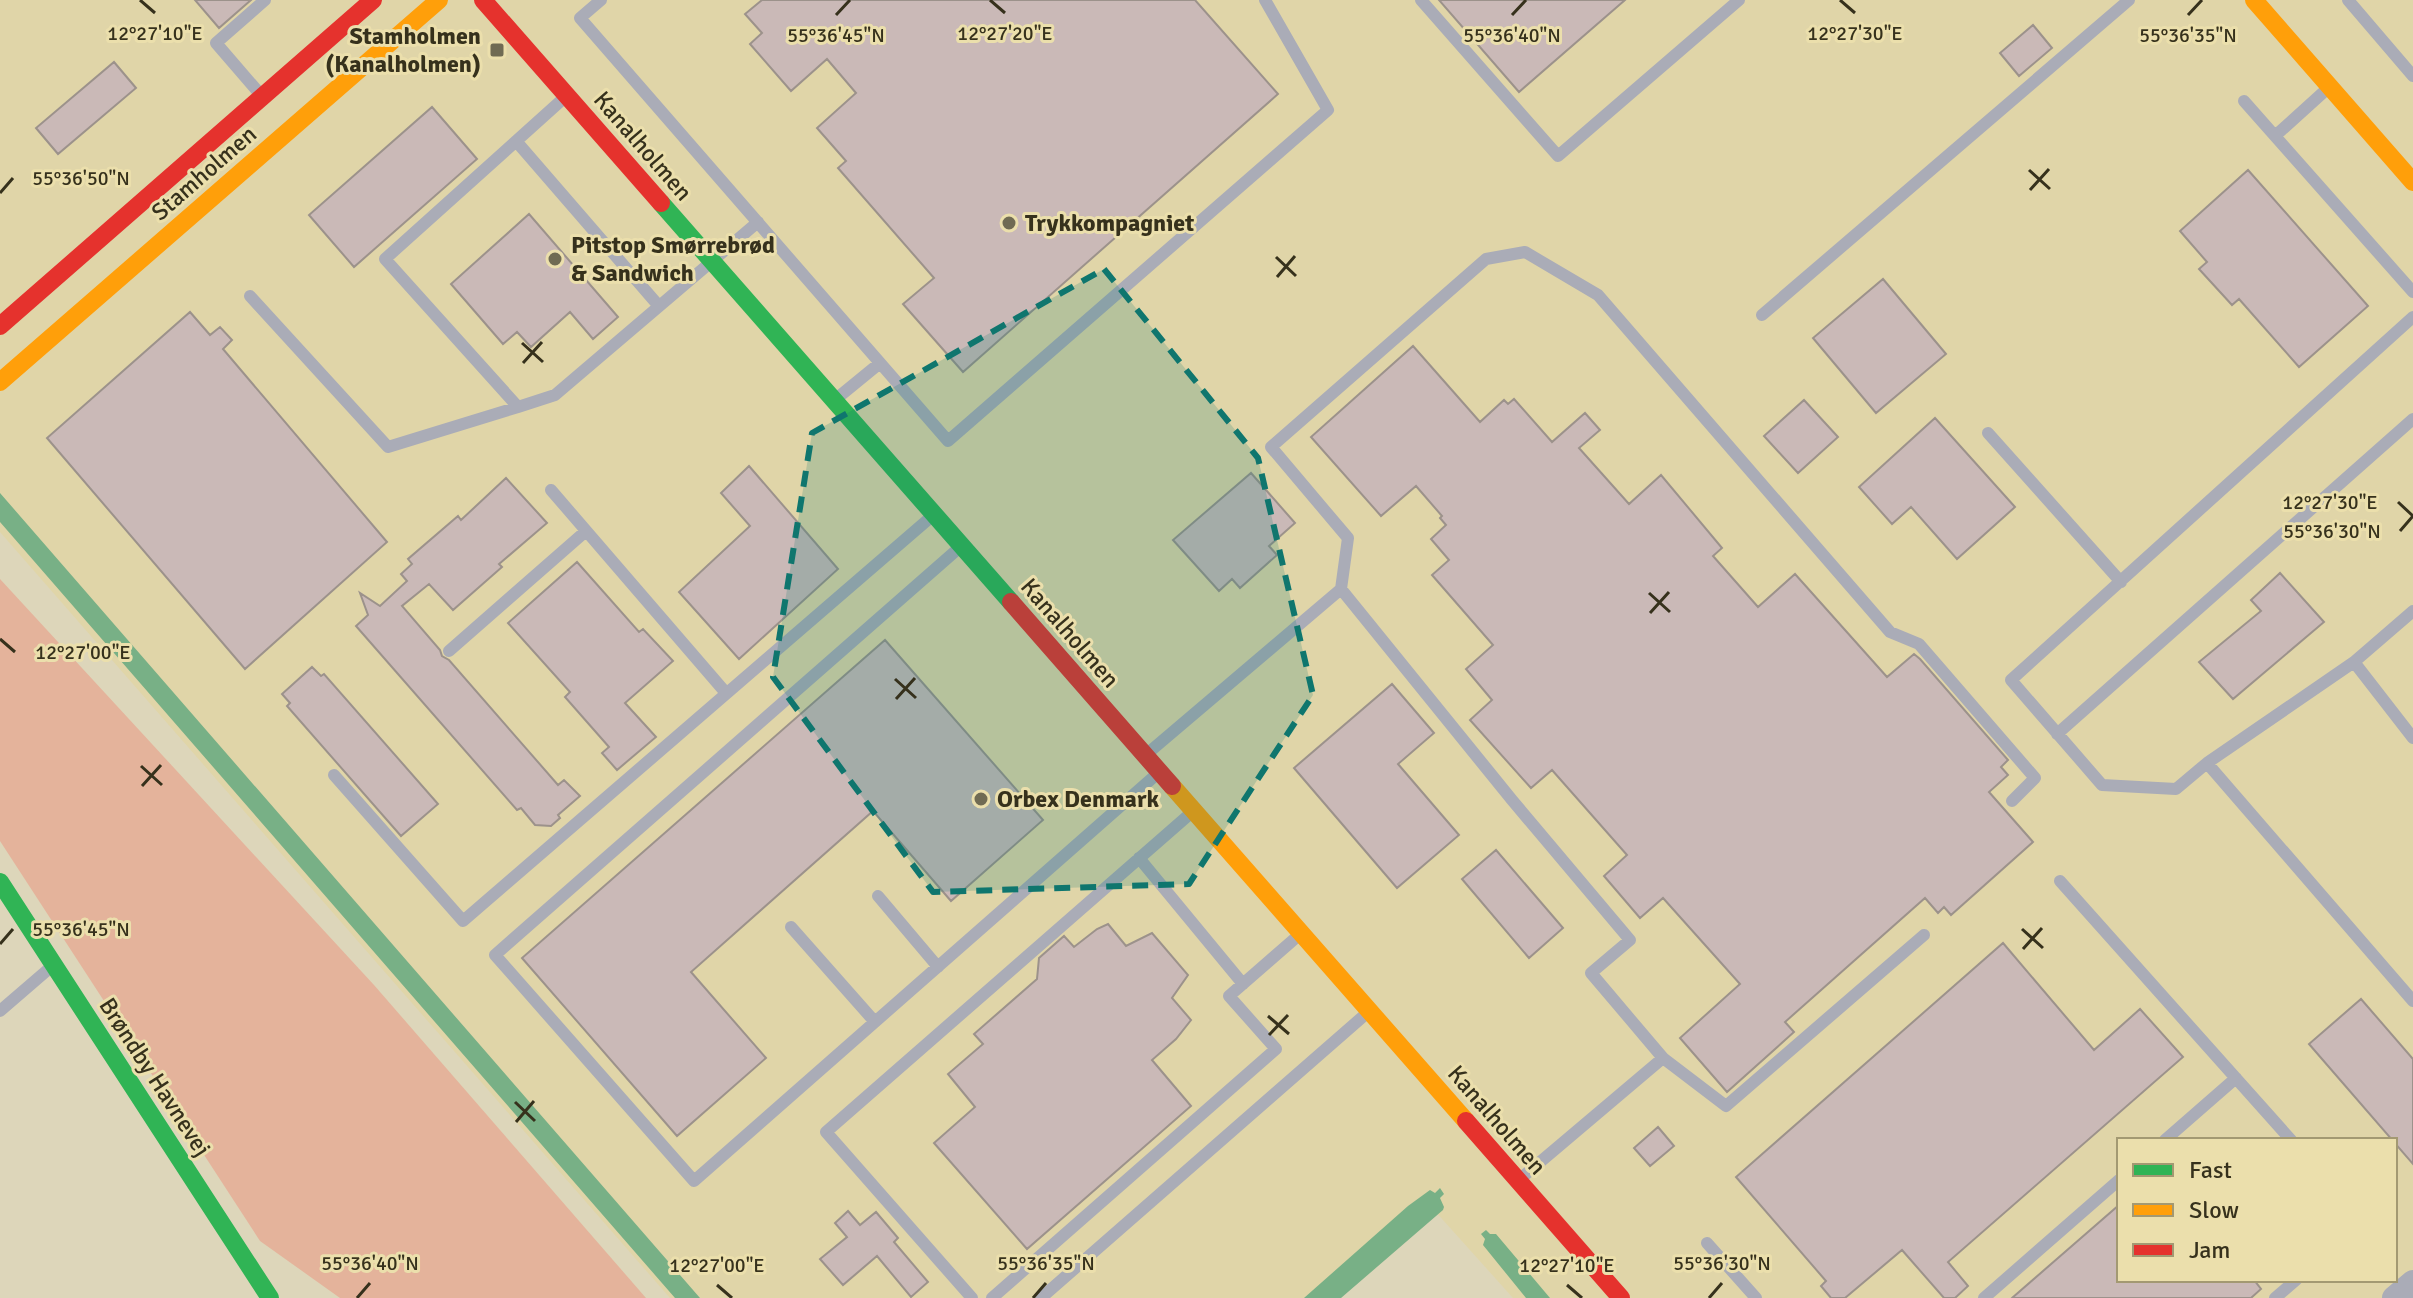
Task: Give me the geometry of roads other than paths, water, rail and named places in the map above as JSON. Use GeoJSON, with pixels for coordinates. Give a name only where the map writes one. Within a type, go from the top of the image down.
{"type":"FeatureCollection","features":[{"type":"Feature","properties":{"kind":"street","name":"Stamholmen"},"geometry":{"type":"LineString","coordinates":[[0,326],[373,0]]}},
{"type":"Feature","properties":{"kind":"street","name":"Stamholmen"},"geometry":{"type":"LineString","coordinates":[[0,382],[439,0]]}},
{"type":"Feature","properties":{"kind":"street","name":"Kanalholmen"},"geometry":{"type":"LineString","coordinates":[[483,0],[1621,1298]]}},
{"type":"Feature","properties":{"kind":"street"},"geometry":{"type":"LineString","coordinates":[[2254,0],[2413,182]]}},
{"type":"Feature","properties":{"kind":"street","name":"Brøndby Havnevej"},"geometry":{"type":"LineString","coordinates":[[0,882],[270,1298]]}},
{"type":"Feature","properties":{"kind":"street"},"geometry":{"type":"LineString","coordinates":[[2394,1298],[2413,1282]]}},
{"type":"Feature","properties":{"kind":"lane"},"geometry":{"type":"LineString","coordinates":[[262,97],[216,43],[265,0]]}},
{"type":"Feature","properties":{"kind":"lane"},"geometry":{"type":"LineString","coordinates":[[601,0],[580,18],[948,441],[1328,110],[1265,0]]}},
{"type":"Feature","properties":{"kind":"lane"},"geometry":{"type":"LineString","coordinates":[[1421,0],[1558,156],[1739,0]]}},
{"type":"Feature","properties":{"kind":"lane"},"geometry":{"type":"LineString","coordinates":[[1762,315],[2129,0]]}},
{"type":"Feature","properties":{"kind":"lane"},"geometry":{"type":"LineString","coordinates":[[2348,0],[2413,76]]}},
{"type":"Feature","properties":{"kind":"lane"},"geometry":{"type":"LineString","coordinates":[[2275,136],[2330,86]]}},
{"type":"Feature","properties":{"kind":"lane"},"geometry":{"type":"LineString","coordinates":[[518,407],[385,259],[566,96]]}},
{"type":"Feature","properties":{"kind":"lane"},"geometry":{"type":"LineString","coordinates":[[2244,101],[2413,292]]}},
{"type":"Feature","properties":{"kind":"lane"},"geometry":{"type":"LineString","coordinates":[[516,141],[658,305]]}},
{"type":"Feature","properties":{"kind":"lane"},"geometry":{"type":"LineString","coordinates":[[250,296],[388,447],[555,395],[758,222]]}},
{"type":"Feature","properties":{"kind":"lane"},"geometry":{"type":"LineString","coordinates":[[1145,755],[1341,589],[1348,538],[1271,447],[1486,259],[1525,252],[1598,295],[1890,632],[1919,644],[2035,778],[2012,801]]}},
{"type":"Feature","properties":{"kind":"lane"},"geometry":{"type":"LineString","coordinates":[[2413,317],[2011,680],[2102,785],[2176,789],[2207,763],[2354,662],[2413,611]]}},
{"type":"Feature","properties":{"kind":"lane"},"geometry":{"type":"LineString","coordinates":[[834,401],[880,363]]}},
{"type":"Feature","properties":{"kind":"lane"},"geometry":{"type":"LineString","coordinates":[[2057,734],[2413,419]]}},
{"type":"Feature","properties":{"kind":"lane"},"geometry":{"type":"LineString","coordinates":[[1988,433],[2121,582]]}},
{"type":"Feature","properties":{"kind":"lane"},"geometry":{"type":"LineString","coordinates":[[551,490],[726,693]]}},
{"type":"Feature","properties":{"kind":"lane"},"geometry":{"type":"LineString","coordinates":[[334,775],[463,921],[934,514]]}},
{"type":"Feature","properties":{"kind":"lane"},"geometry":{"type":"LineString","coordinates":[[449,651],[586,531]]}},
{"type":"Feature","properties":{"kind":"lane"},"geometry":{"type":"LineString","coordinates":[[961,546],[495,955],[694,1181],[1159,772]]}},
{"type":"Feature","properties":{"kind":"lane"},"geometry":{"type":"LineString","coordinates":[[1341,589],[1630,940],[1591,973],[1663,1058],[1726,1106],[1924,935]]}},
{"type":"Feature","properties":{"kind":"lane"},"geometry":{"type":"LineString","coordinates":[[2354,662],[2413,738]]}},
{"type":"Feature","properties":{"kind":"lane"},"geometry":{"type":"LineString","coordinates":[[2207,763],[2413,1001]]}},
{"type":"Feature","properties":{"kind":"lane"},"geometry":{"type":"LineString","coordinates":[[972,1298],[826,1132],[1193,811]]}},
{"type":"Feature","properties":{"kind":"lane"},"geometry":{"type":"LineString","coordinates":[[1139,858],[1243,984]]}},
{"type":"Feature","properties":{"kind":"lane"},"geometry":{"type":"LineString","coordinates":[[2060,881],[2289,1138]]}},
{"type":"Feature","properties":{"kind":"lane"},"geometry":{"type":"LineString","coordinates":[[878,896],[938,967]]}},
{"type":"Feature","properties":{"kind":"lane"},"geometry":{"type":"LineString","coordinates":[[791,927],[875,1022]]}},
{"type":"Feature","properties":{"kind":"lane"},"geometry":{"type":"LineString","coordinates":[[992,1298],[1276,1049],[1229,996],[1301,933]]}},
{"type":"Feature","properties":{"kind":"lane"},"geometry":{"type":"LineString","coordinates":[[0,1011],[54,964]]}},
{"type":"Feature","properties":{"kind":"lane"},"geometry":{"type":"LineString","coordinates":[[1041,1298],[1369,1011]]}},
{"type":"Feature","properties":{"kind":"lane"},"geometry":{"type":"LineString","coordinates":[[1518,1181],[1663,1058]]}},
{"type":"Feature","properties":{"kind":"lane"},"geometry":{"type":"LineString","coordinates":[[2167,1138],[2236,1078]]}},
{"type":"Feature","properties":{"kind":"lane"},"geometry":{"type":"LineString","coordinates":[[1984,1298],[2117,1182]]}},
{"type":"Feature","properties":{"kind":"lane"},"geometry":{"type":"LineString","coordinates":[[1707,1243],[1756,1298]]}},
{"type":"Feature","properties":{"kind":"lane"},"geometry":{"type":"LineString","coordinates":[[2275,1298],[2294,1282]]}},
{"type":"Feature","properties":{"kind":"place","name":"Stamholmen (Kanalholmen)"},"geometry":{"type":"Point","coordinates":[497,50]}},
{"type":"Feature","properties":{"kind":"place","name":"Trykkompagniet"},"geometry":{"type":"Point","coordinates":[1009,223]}},
{"type":"Feature","properties":{"kind":"place","name":"Pitstop Smørrebrød & Sandwich"},"geometry":{"type":"Point","coordinates":[555,259]}},
{"type":"Feature","properties":{"kind":"place","name":"Orbex Denmark"},"geometry":{"type":"Point","coordinates":[981,799]}}]}
